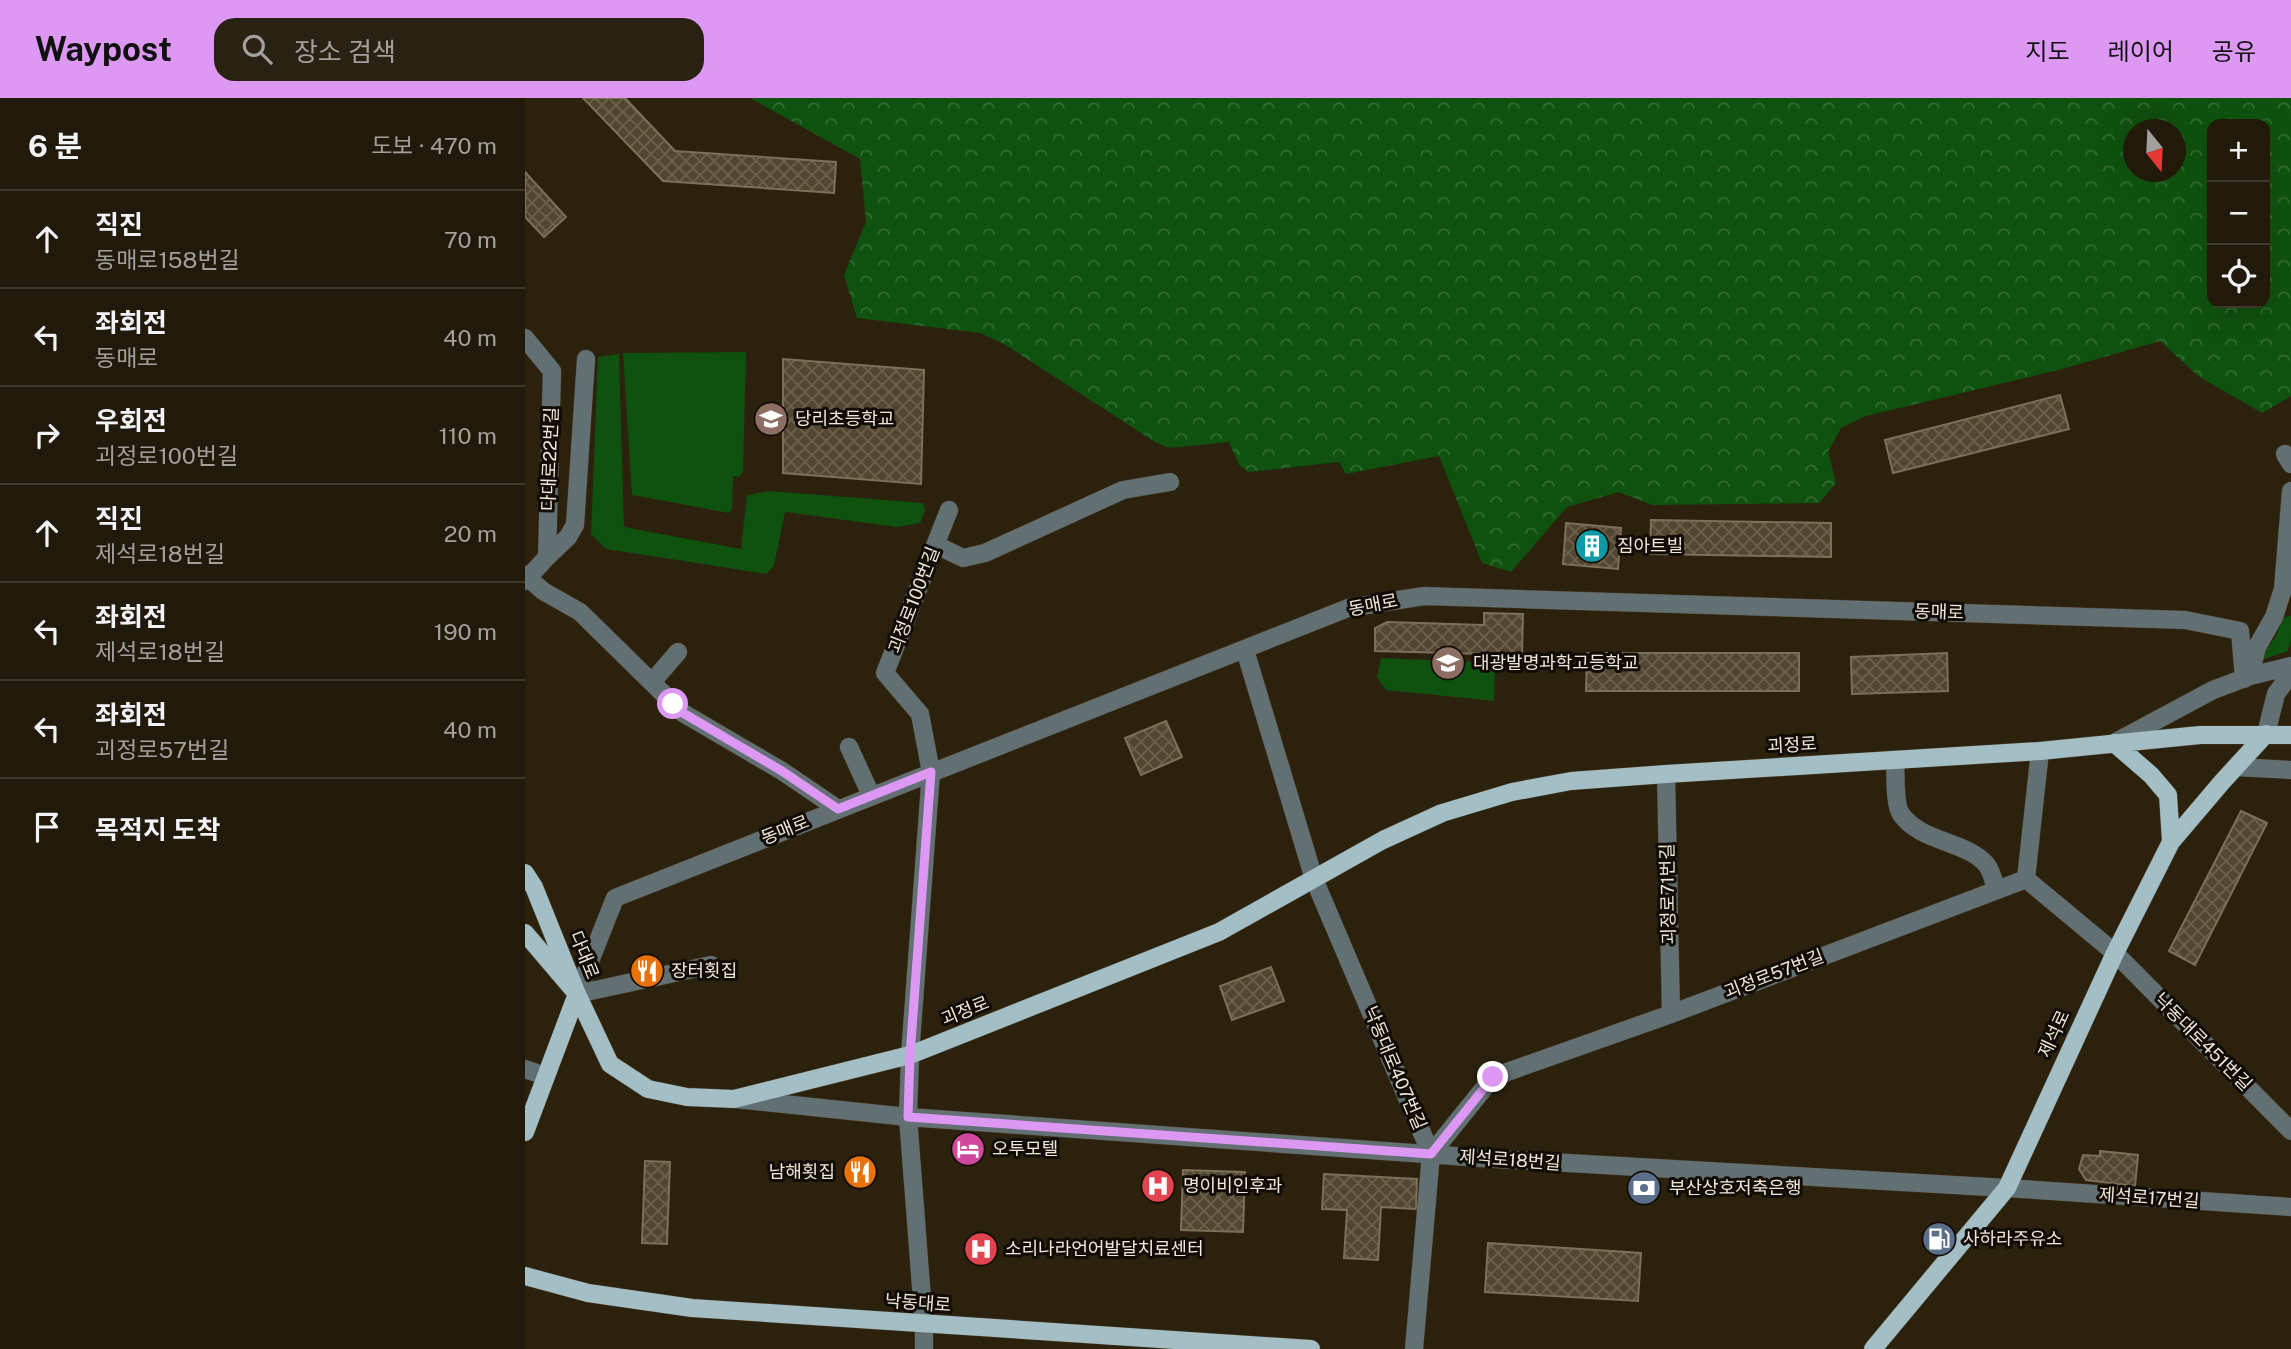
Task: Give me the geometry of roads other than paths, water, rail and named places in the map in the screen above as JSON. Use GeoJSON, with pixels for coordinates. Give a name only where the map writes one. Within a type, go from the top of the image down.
{"type":"FeatureCollection","features":[{"type":"Feature","properties":{"kind":"main road","name":"제석로"},"geometry":{"type":"LineString","coordinates":[[1873,1349],[2007,1188],[2115,953],[2171,842],[2266,734]]}},
{"type":"Feature","properties":{"kind":"main road","name":"괴정로"},"geometry":{"type":"LineString","coordinates":[[525,933],[577,994],[610,1064],[648,1088],[687,1097],[734,1099],[910,1055],[1219,932],[1383,840],[1442,813],[1512,792],[1571,781],[1666,774],[2039,751],[2200,735],[2291,735]]}},
{"type":"Feature","properties":{"kind":"main road"},"geometry":{"type":"LineString","coordinates":[[2114,743],[2151,775],[2168,795],[2171,842]]}},
{"type":"Feature","properties":{"kind":"main road","name":"다대로"},"geometry":{"type":"LineString","coordinates":[[525,873],[534,887],[577,994],[525,1132]]}},
{"type":"Feature","properties":{"kind":"main road","name":"낙동대로"},"geometry":{"type":"LineString","coordinates":[[525,1276],[588,1293],[650,1304],[1106,1342],[1311,1349]]}},
{"type":"Feature","properties":{"kind":"street","name":"다대로22번길"},"geometry":{"type":"LineString","coordinates":[[525,338],[552,371],[547,557]]}},
{"type":"Feature","properties":{"kind":"street"},"geometry":{"type":"LineString","coordinates":[[586,359],[575,525],[568,537],[526,578],[580,612],[683,713],[782,771],[838,809]]}},
{"type":"Feature","properties":{"kind":"street"},"geometry":{"type":"LineString","coordinates":[[936,545],[963,558],[985,553],[1123,490],[1170,482]]}},
{"type":"Feature","properties":{"kind":"street"},"geometry":{"type":"LineString","coordinates":[[2247,678],[2257,647],[2274,617],[2284,589],[2291,491]]}},
{"type":"Feature","properties":{"kind":"street","name":"괴정로100번길"},"geometry":{"type":"LineString","coordinates":[[910,1055],[931,772],[920,714],[885,673],[949,510]]}},
{"type":"Feature","properties":{"kind":"street","name":"동매로"},"geometry":{"type":"LineString","coordinates":[[577,994],[615,898],[1348,608],[1437,596],[2185,620],[2240,631],[2247,678]]}},
{"type":"Feature","properties":{"kind":"street"},"geometry":{"type":"LineString","coordinates":[[1245,650],[1314,879]]}},
{"type":"Feature","properties":{"kind":"street"},"geometry":{"type":"LineString","coordinates":[[652,682],[678,652]]}},
{"type":"Feature","properties":{"kind":"street"},"geometry":{"type":"LineString","coordinates":[[2114,743],[2213,690],[2291,666]]}},
{"type":"Feature","properties":{"kind":"street"},"geometry":{"type":"LineString","coordinates":[[2266,734],[2276,694],[2291,673]]}},
{"type":"Feature","properties":{"kind":"street"},"geometry":{"type":"LineString","coordinates":[[849,747],[871,795]]}},
{"type":"Feature","properties":{"kind":"street"},"geometry":{"type":"LineString","coordinates":[[2026,879],[2039,751]]}},
{"type":"Feature","properties":{"kind":"street"},"geometry":{"type":"LineString","coordinates":[[1895,760],[1901,814],[1936,839],[1987,864],[1996,890]]}},
{"type":"Feature","properties":{"kind":"street"},"geometry":{"type":"LineString","coordinates":[[2236,767],[2291,770]]}},
{"type":"Feature","properties":{"kind":"street","name":"괴정로71번길"},"geometry":{"type":"LineString","coordinates":[[1666,774],[1671,1014]]}},
{"type":"Feature","properties":{"kind":"street","name":"낙동대로407번길"},"geometry":{"type":"LineString","coordinates":[[1314,879],[1431,1154],[1413,1349]]}},
{"type":"Feature","properties":{"kind":"street","name":"괴정로57번길"},"geometry":{"type":"LineString","coordinates":[[1431,1154],[1493,1077],[1671,1014],[2026,879]]}},
{"type":"Feature","properties":{"kind":"street","name":"낙동대로451번길"},"geometry":{"type":"LineString","coordinates":[[2026,879],[2115,953],[2291,1131]]}},
{"type":"Feature","properties":{"kind":"street"},"geometry":{"type":"LineString","coordinates":[[577,994],[711,965]]}},
{"type":"Feature","properties":{"kind":"street"},"geometry":{"type":"LineString","coordinates":[[910,1055],[908,1117],[924,1349]]}},
{"type":"Feature","properties":{"kind":"street"},"geometry":{"type":"LineString","coordinates":[[525,1069],[545,1076]]}},
{"type":"Feature","properties":{"kind":"street","name":"제석로18번길"},"geometry":{"type":"LineString","coordinates":[[734,1099],[908,1117],[1496,1160],[2007,1188]]}},
{"type":"Feature","properties":{"kind":"street","name":"제석로17번길"},"geometry":{"type":"LineString","coordinates":[[2007,1188],[2291,1207]]}},
{"type":"Feature","properties":{"kind":"place","name":"당리초등학교"},"geometry":{"type":"Point","coordinates":[771,419]}},
{"type":"Feature","properties":{"kind":"place","name":"짐아트빌"},"geometry":{"type":"Point","coordinates":[1592,546]}},
{"type":"Feature","properties":{"kind":"place","name":"대광발명과학고등학교"},"geometry":{"type":"Point","coordinates":[1448,663]}},
{"type":"Feature","properties":{"kind":"place","name":"장터횟집"},"geometry":{"type":"Point","coordinates":[647,971]}},
{"type":"Feature","properties":{"kind":"place","name":"오투모텔"},"geometry":{"type":"Point","coordinates":[968,1149]}},
{"type":"Feature","properties":{"kind":"place","name":"남해횟집"},"geometry":{"type":"Point","coordinates":[860,1172]}},
{"type":"Feature","properties":{"kind":"place","name":"명이비인후과"},"geometry":{"type":"Point","coordinates":[1158,1186]}},
{"type":"Feature","properties":{"kind":"place","name":"부산상호저축은행"},"geometry":{"type":"Point","coordinates":[1644,1188]}},
{"type":"Feature","properties":{"kind":"place","name":"사하라주유소"},"geometry":{"type":"Point","coordinates":[1939,1239]}},
{"type":"Feature","properties":{"kind":"place","name":"소리나라언어발달치료센터"},"geometry":{"type":"Point","coordinates":[981,1249]}}]}
